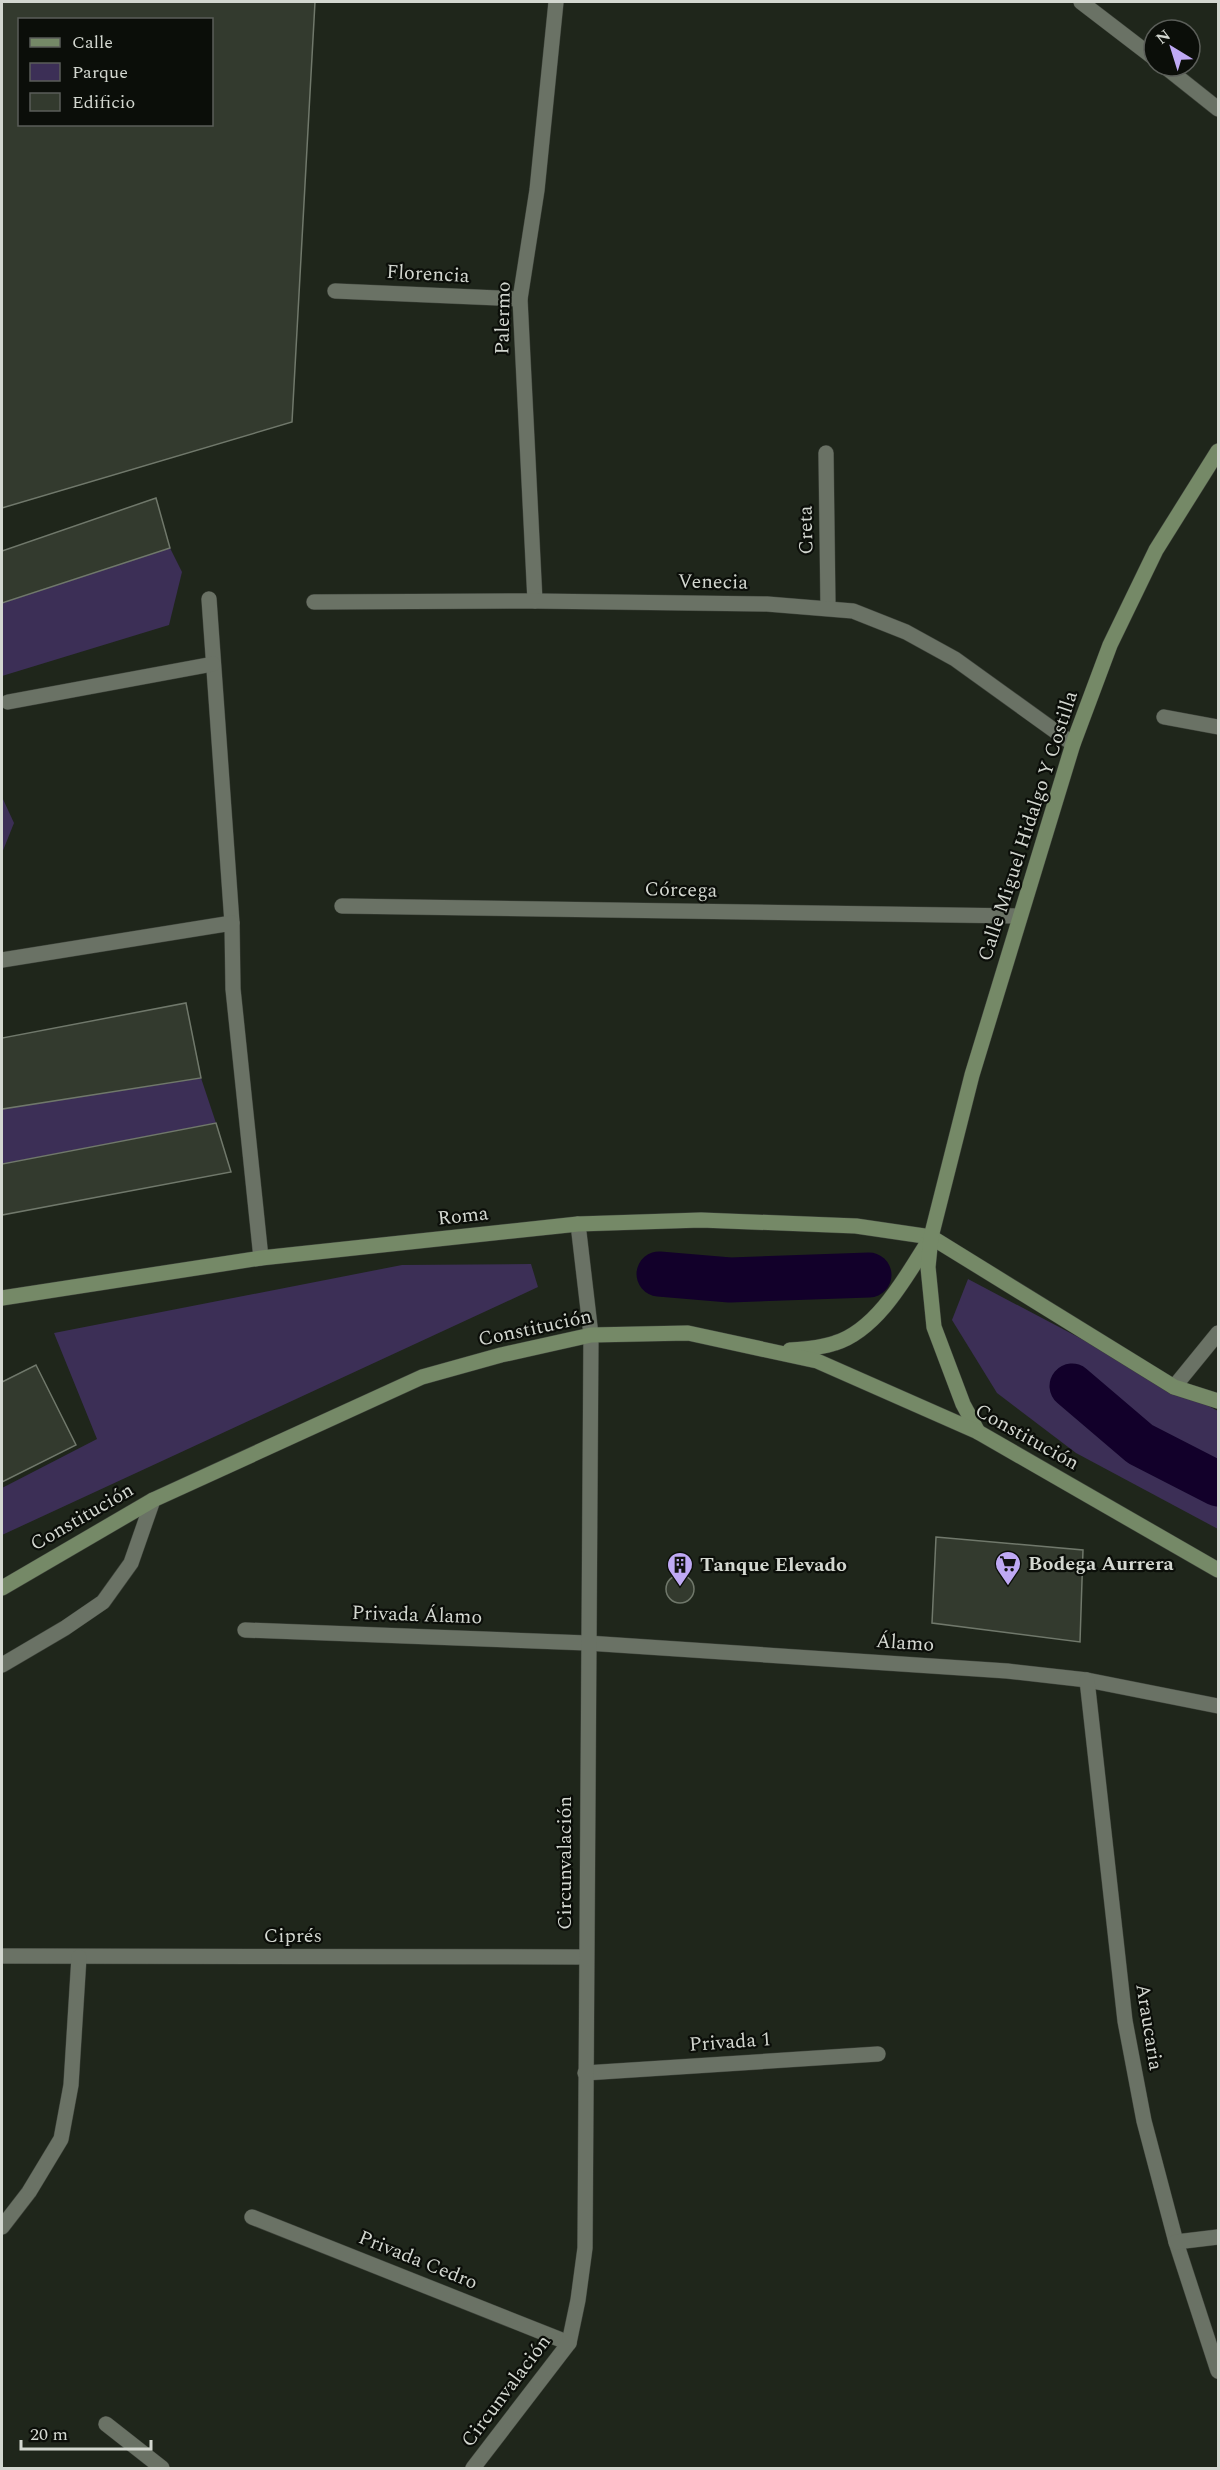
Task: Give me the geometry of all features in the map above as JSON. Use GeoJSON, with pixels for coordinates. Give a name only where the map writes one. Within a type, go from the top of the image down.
{"type":"FeatureCollection","features":[{"type":"Feature","properties":{"kind":"street","name":"Palermo"},"geometry":{"type":"LineString","coordinates":[[535,601],[520,299],[537,190],[556,2]]}},
{"type":"Feature","properties":{"kind":"street"},"geometry":{"type":"LineString","coordinates":[[1082,2],[1142,49]]}},
{"type":"Feature","properties":{"kind":"street"},"geometry":{"type":"LineString","coordinates":[[1179,78],[1218,109]]}},
{"type":"Feature","properties":{"kind":"street","name":"Florencia"},"geometry":{"type":"LineString","coordinates":[[335,291],[520,299]]}},
{"type":"Feature","properties":{"kind":"street","name":"Creta"},"geometry":{"type":"LineString","coordinates":[[826,453],[828,607]]}},
{"type":"Feature","properties":{"kind":"street","name":"Calle Miguel Hidalgo Y Costilla"},"geometry":{"type":"LineString","coordinates":[[931,1237],[972,1075],[1073,744],[1110,645],[1156,549],[1216,460]]}},
{"type":"Feature","properties":{"kind":"street"},"geometry":{"type":"LineString","coordinates":[[209,599],[232,923],[233,989],[261,1258]]}},
{"type":"Feature","properties":{"kind":"street","name":"Venecia"},"geometry":{"type":"LineString","coordinates":[[314,602],[535,601],[828,607],[853,610],[895,628],[955,659],[1073,744]]}},
{"type":"Feature","properties":{"kind":"street"},"geometry":{"type":"LineString","coordinates":[[8,702],[213,664]]}},
{"type":"Feature","properties":{"kind":"street"},"geometry":{"type":"LineString","coordinates":[[1164,717],[1218,728]]}},
{"type":"Feature","properties":{"kind":"street","name":"Córcega"},"geometry":{"type":"LineString","coordinates":[[342,906],[1020,916]]}},
{"type":"Feature","properties":{"kind":"street"},"geometry":{"type":"LineString","coordinates":[[2,960],[232,923]]}},
{"type":"Feature","properties":{"kind":"street","name":"Roma"},"geometry":{"type":"LineString","coordinates":[[2,1298],[261,1258],[578,1224],[701,1220],[785,1222],[856,1226],[931,1237]]}},
{"type":"Feature","properties":{"kind":"street","name":"Circunvalación"},"geometry":{"type":"LineString","coordinates":[[473,2469],[569,2343],[585,2248],[587,1643],[591,1335],[578,1224]]}},
{"type":"Feature","properties":{"kind":"street"},"geometry":{"type":"LineString","coordinates":[[778,1351],[837,1343],[859,1330],[907,1275],[931,1237]]}},
{"type":"Feature","properties":{"kind":"street"},"geometry":{"type":"LineString","coordinates":[[931,1237],[1174,1387],[1218,1401]]}},
{"type":"Feature","properties":{"kind":"street"},"geometry":{"type":"LineString","coordinates":[[931,1237],[928,1267],[934,1328],[963,1404],[978,1432]]}},
{"type":"Feature","properties":{"kind":"street","name":"Constitución"},"geometry":{"type":"LineString","coordinates":[[2,1588],[153,1500],[422,1377],[501,1355],[591,1335],[688,1333],[818,1361],[978,1432],[1218,1570]]}},
{"type":"Feature","properties":{"kind":"street"},"geometry":{"type":"LineString","coordinates":[[1174,1387],[1218,1333]]}},
{"type":"Feature","properties":{"kind":"street"},"geometry":{"type":"LineString","coordinates":[[2,1665],[65,1628],[103,1602],[131,1563],[153,1500]]}},
{"type":"Feature","properties":{"kind":"street","name":"Privada Álamo"},"geometry":{"type":"LineString","coordinates":[[244,1630],[587,1643]]}},
{"type":"Feature","properties":{"kind":"street","name":"Álamo"},"geometry":{"type":"LineString","coordinates":[[587,1643],[1007,1671],[1087,1680],[1218,1706]]}},
{"type":"Feature","properties":{"kind":"street","name":"Araucaria"},"geometry":{"type":"LineString","coordinates":[[1087,1680],[1125,2021],[1144,2121],[1176,2242],[1218,2371]]}},
{"type":"Feature","properties":{"kind":"street","name":"Ciprés"},"geometry":{"type":"LineString","coordinates":[[2,1956],[585,1957]]}},
{"type":"Feature","properties":{"kind":"street"},"geometry":{"type":"LineString","coordinates":[[2,2227],[29,2192],[61,2139],[71,2085],[79,1957]]}},
{"type":"Feature","properties":{"kind":"street","name":"Privada 1"},"geometry":{"type":"LineString","coordinates":[[585,2073],[878,2054]]}},
{"type":"Feature","properties":{"kind":"street","name":"Privada Cedro"},"geometry":{"type":"LineString","coordinates":[[252,2217],[569,2343]]}},
{"type":"Feature","properties":{"kind":"street"},"geometry":{"type":"LineString","coordinates":[[1176,2242],[1218,2237]]}},
{"type":"Feature","properties":{"kind":"street"},"geometry":{"type":"LineString","coordinates":[[106,2424],[162,2469]]}},
{"type":"Feature","properties":{"kind":"green space"},"geometry":{"type":"Polygon","coordinates":[[[170,548],[182,572],[169,625],[2,676],[2,603],[170,548]]]}},
{"type":"Feature","properties":{"kind":"green space"},"geometry":{"type":"Polygon","coordinates":[[[2,797],[14,823],[2,853],[2,797]]]}},
{"type":"Feature","properties":{"kind":"green space"},"geometry":{"type":"Polygon","coordinates":[[[201,1078],[216,1123],[2,1164],[2,1109],[201,1078]]]}},
{"type":"Feature","properties":{"kind":"green space"},"geometry":{"type":"Polygon","coordinates":[[[531,1264],[538,1287],[2,1535],[2,1488],[97,1439],[54,1333],[402,1265],[531,1264]]]}},
{"type":"Feature","properties":{"kind":"green space"},"geometry":{"type":"Polygon","coordinates":[[[968,1279],[1218,1411],[1218,1529],[1076,1453],[997,1393],[952,1320],[968,1279]]]}},
{"type":"Feature","properties":{"kind":"building"},"geometry":{"type":"Polygon","coordinates":[[[2,2],[315,2],[292,422],[2,508],[2,2]]]}},
{"type":"Feature","properties":{"kind":"building"},"geometry":{"type":"Polygon","coordinates":[[[156,498],[170,548],[2,603],[2,551],[156,498]]]}},
{"type":"Feature","properties":{"kind":"building"},"geometry":{"type":"Polygon","coordinates":[[[186,1003],[201,1078],[2,1109],[2,1038],[186,1003]]]}},
{"type":"Feature","properties":{"kind":"building"},"geometry":{"type":"Polygon","coordinates":[[[216,1123],[231,1172],[2,1215],[2,1164],[216,1123]]]}},
{"type":"Feature","properties":{"kind":"building"},"geometry":{"type":"Polygon","coordinates":[[[36,1365],[76,1445],[2,1482],[2,1382],[36,1365]]]}},
{"type":"Feature","properties":{"kind":"building","name":"Bodega Aurrera"},"geometry":{"type":"Polygon","coordinates":[[[936,1537],[1083,1550],[1080,1642],[932,1623],[936,1537]]]}},
{"type":"Feature","properties":{"kind":"building","name":"Tanque Elevado"},"geometry":{"type":"Polygon","coordinates":[[[680,1575],[690,1579],[694,1589],[690,1599],[680,1603],[670,1599],[666,1589],[670,1579],[680,1575]]]}},
{"type":"Feature","properties":{"kind":"waterway"},"geometry":{"type":"LineString","coordinates":[[659,1274],[730,1280],[869,1275]]}},
{"type":"Feature","properties":{"kind":"waterway"},"geometry":{"type":"LineString","coordinates":[[1072,1386],[1140,1444],[1218,1484]]}},
{"type":"Feature","properties":{"kind":"place","name":"Bodega Aurrera"},"geometry":{"type":"Point","coordinates":[1008,1587]}},
{"type":"Feature","properties":{"kind":"place","name":"Tanque Elevado"},"geometry":{"type":"Point","coordinates":[680,1588]}}]}
